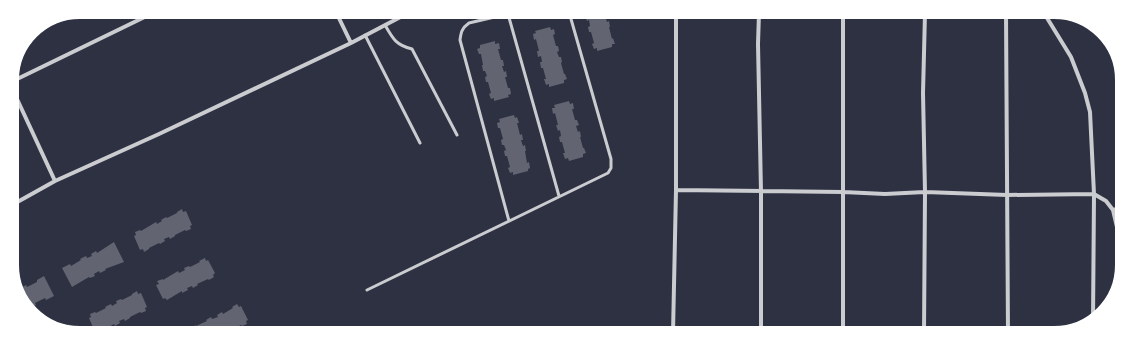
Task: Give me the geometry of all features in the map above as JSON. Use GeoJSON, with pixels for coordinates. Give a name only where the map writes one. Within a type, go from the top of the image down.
{"type":"FeatureCollection","features":[{"type":"Feature","properties":{"kind":"street"},"geometry":{"type":"LineString","coordinates":[[18,79],[144,18]]}},
{"type":"Feature","properties":{"kind":"street"},"geometry":{"type":"LineString","coordinates":[[339,18],[351,43]]}},
{"type":"Feature","properties":{"kind":"street"},"geometry":{"type":"LineString","coordinates":[[18,202],[55,181],[351,43],[398,18]]}},
{"type":"Feature","properties":{"kind":"street"},"geometry":{"type":"LineString","coordinates":[[674,327],[676,18]]}},
{"type":"Feature","properties":{"kind":"street"},"geometry":{"type":"LineString","coordinates":[[759,18],[761,327]]}},
{"type":"Feature","properties":{"kind":"street"},"geometry":{"type":"LineString","coordinates":[[842,327],[843,18]]}},
{"type":"Feature","properties":{"kind":"street"},"geometry":{"type":"LineString","coordinates":[[924,327],[923,93],[925,18]]}},
{"type":"Feature","properties":{"kind":"street"},"geometry":{"type":"LineString","coordinates":[[1006,18],[1008,327]]}},
{"type":"Feature","properties":{"kind":"street"},"geometry":{"type":"LineString","coordinates":[[1047,18],[1071,57],[1085,93],[1090,119],[1094,194],[1094,312]]}},
{"type":"Feature","properties":{"kind":"street"},"geometry":{"type":"LineString","coordinates":[[18,101],[55,181]]}},
{"type":"Feature","properties":{"kind":"street"},"geometry":{"type":"LineString","coordinates":[[676,190],[885,194],[924,192],[1007,195],[1094,194],[1106,201],[1112,210],[1116,225]]}},
{"type":"Feature","properties":{"kind":"street"},"geometry":{"type":"LineString","coordinates":[[1112,210],[1116,209]]}},
{"type":"Feature","properties":{"kind":"lane"},"geometry":{"type":"LineString","coordinates":[[491,18],[469,23],[464,27],[460,40],[509,221]]}},
{"type":"Feature","properties":{"kind":"lane"},"geometry":{"type":"LineString","coordinates":[[509,18],[559,196]]}},
{"type":"Feature","properties":{"kind":"lane"},"geometry":{"type":"LineString","coordinates":[[367,290],[608,173],[612,163],[571,18]]}},
{"type":"Feature","properties":{"kind":"lane"},"geometry":{"type":"LineString","coordinates":[[385,25],[393,38],[399,44],[412,49],[457,135]]}},
{"type":"Feature","properties":{"kind":"lane"},"geometry":{"type":"LineString","coordinates":[[365,35],[420,143]]}},
{"type":"Feature","properties":{"kind":"building"},"geometry":{"type":"Polygon","coordinates":[[[586,18],[606,18],[607,22],[609,21],[612,39],[613,38],[615,44],[612,44],[612,47],[597,51],[597,48],[594,49],[591,32],[589,32],[588,27],[590,26],[589,20],[587,21],[586,18]]]}},
{"type":"Feature","properties":{"kind":"building"},"geometry":{"type":"Polygon","coordinates":[[[550,27],[551,30],[554,29],[555,34],[553,35],[559,51],[557,52],[559,57],[561,57],[564,74],[567,79],[564,80],[564,83],[549,87],[549,84],[546,85],[544,79],[546,79],[543,68],[541,68],[541,56],[538,57],[537,51],[539,51],[533,34],[536,33],[535,31],[550,27]]]}},
{"type":"Feature","properties":{"kind":"building"},"geometry":{"type":"Polygon","coordinates":[[[495,41],[495,44],[499,43],[500,49],[498,49],[504,66],[502,66],[504,72],[506,71],[507,77],[505,77],[511,94],[508,95],[509,97],[494,101],[494,98],[491,99],[489,94],[491,93],[485,77],[487,76],[485,71],[483,71],[481,54],[479,54],[477,49],[480,48],[480,45],[495,41]]]}},
{"type":"Feature","properties":{"kind":"building"},"geometry":{"type":"Polygon","coordinates":[[[569,101],[570,104],[573,103],[574,109],[572,109],[575,120],[577,120],[579,125],[576,126],[578,132],[580,131],[583,148],[586,153],[583,154],[583,157],[569,161],[568,158],[565,159],[563,153],[565,153],[562,142],[560,142],[560,130],[558,131],[555,113],[553,114],[552,108],[555,108],[554,105],[569,101]]]}},
{"type":"Feature","properties":{"kind":"building"},"geometry":{"type":"Polygon","coordinates":[[[514,115],[515,118],[517,117],[519,123],[517,123],[523,140],[521,140],[523,146],[525,145],[527,163],[529,162],[530,168],[528,171],[513,175],[513,172],[510,173],[508,168],[510,167],[504,151],[506,150],[504,145],[502,145],[501,140],[503,139],[497,123],[500,122],[499,119],[514,115]]]}},
{"type":"Feature","properties":{"kind":"building"},"geometry":{"type":"Polygon","coordinates":[[[182,209],[183,212],[186,211],[192,225],[190,226],[191,229],[185,230],[170,239],[169,237],[164,239],[165,241],[149,248],[144,252],[143,249],[140,250],[134,236],[136,235],[135,232],[141,231],[156,222],[157,224],[166,217],[167,218],[177,213],[182,209]]]}},
{"type":"Feature","properties":{"kind":"building"},"geometry":{"type":"Polygon","coordinates":[[[114,242],[124,262],[105,269],[106,270],[100,273],[99,271],[94,274],[95,276],[89,277],[72,287],[62,268],[70,264],[71,266],[86,256],[87,258],[92,256],[91,254],[96,251],[97,253],[114,242]]]}},
{"type":"Feature","properties":{"kind":"building"},"geometry":{"type":"Polygon","coordinates":[[[205,258],[206,261],[208,260],[215,273],[213,275],[214,277],[197,284],[198,285],[193,288],[192,286],[187,288],[188,290],[182,293],[182,291],[167,300],[165,298],[163,299],[156,285],[159,284],[157,281],[163,280],[178,271],[179,273],[185,270],[184,268],[190,267],[205,258]]]}},
{"type":"Feature","properties":{"kind":"building"},"geometry":{"type":"Polygon","coordinates":[[[44,276],[54,296],[46,300],[45,298],[35,303],[36,305],[33,306],[28,300],[22,287],[26,285],[27,287],[37,282],[37,280],[44,276]]]}},
{"type":"Feature","properties":{"kind":"building"},"geometry":{"type":"Polygon","coordinates":[[[137,291],[138,294],[141,293],[147,307],[145,308],[146,311],[140,312],[125,321],[124,319],[119,321],[120,323],[115,326],[114,324],[109,327],[93,327],[89,318],[91,317],[90,314],[96,313],[111,304],[112,306],[117,303],[116,301],[122,300],[137,291]]]}},
{"type":"Feature","properties":{"kind":"building"},"geometry":{"type":"Polygon","coordinates":[[[237,304],[239,307],[241,306],[248,320],[246,321],[247,324],[237,327],[192,327],[207,321],[206,320],[211,317],[212,319],[218,317],[217,315],[222,312],[223,314],[233,308],[232,307],[237,304]]]}}]}
